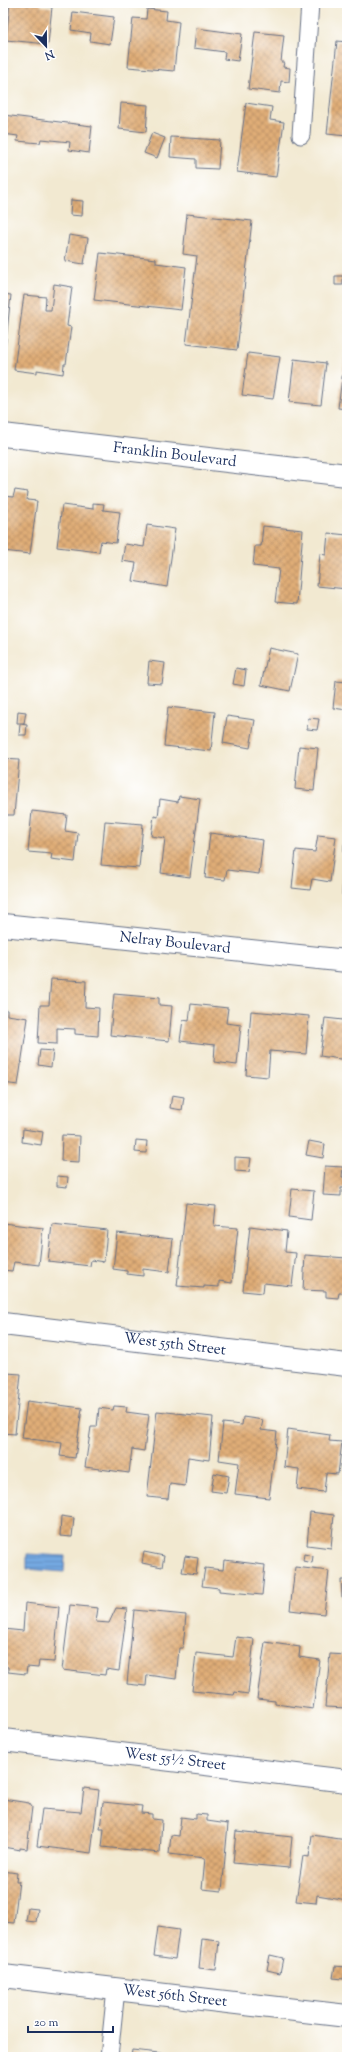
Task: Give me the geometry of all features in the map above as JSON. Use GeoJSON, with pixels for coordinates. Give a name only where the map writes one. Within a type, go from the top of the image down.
{"type":"FeatureCollection","features":[{"type":"Feature","properties":{"kind":"street","name":"Franklin Boulevard"},"geometry":{"type":"LineString","coordinates":[[3,435],[347,475]]}},
{"type":"Feature","properties":{"kind":"street","name":"Nelray Boulevard"},"geometry":{"type":"LineString","coordinates":[[3,925],[347,962]]}},
{"type":"Feature","properties":{"kind":"street","name":"West 55th Street"},"geometry":{"type":"LineString","coordinates":[[3,1324],[347,1365]]}},
{"type":"Feature","properties":{"kind":"street","name":"West 55½ Street"},"geometry":{"type":"LineString","coordinates":[[3,1740],[347,1781]]}},
{"type":"Feature","properties":{"kind":"street","name":"West 56th Street"},"geometry":{"type":"LineString","coordinates":[[3,1976],[347,2016]]}},
{"type":"Feature","properties":{"kind":"lane"},"geometry":{"type":"LineString","coordinates":[[301,135],[310,3]]}},
{"type":"Feature","properties":{"kind":"lane"},"geometry":{"type":"LineString","coordinates":[[108,2057],[116,1989]]}},
{"type":"Feature","properties":{"kind":"water"},"geometry":{"type":"Polygon","coordinates":[[[27,1554],[65,1556],[64,1572],[27,1569],[27,1554]]]}},
{"type":"Feature","properties":{"kind":"building"},"geometry":{"type":"Polygon","coordinates":[[[10,3],[41,3],[41,6],[52,7],[48,44],[6,40],[10,3]]]}},
{"type":"Feature","properties":{"kind":"building"},"geometry":{"type":"Polygon","coordinates":[[[147,9],[167,11],[166,20],[179,22],[174,71],[128,67],[133,18],[146,19],[147,9]]]}},
{"type":"Feature","properties":{"kind":"building"},"geometry":{"type":"Polygon","coordinates":[[[73,12],[114,17],[110,44],[90,41],[91,33],[71,30],[73,12]]]}},
{"type":"Feature","properties":{"kind":"building"},"geometry":{"type":"Polygon","coordinates":[[[196,28],[242,34],[238,61],[224,59],[225,52],[194,48],[196,28]]]}},
{"type":"Feature","properties":{"kind":"building"},"geometry":{"type":"Polygon","coordinates":[[[255,32],[284,35],[281,62],[284,62],[283,67],[290,68],[289,82],[281,81],[280,93],[248,89],[255,32]]]}},
{"type":"Feature","properties":{"kind":"building"},"geometry":{"type":"Polygon","coordinates":[[[337,41],[347,42],[347,136],[327,134],[337,41]]]}},
{"type":"Feature","properties":{"kind":"building"},"geometry":{"type":"Polygon","coordinates":[[[121,103],[148,105],[146,132],[119,129],[121,103]]]}},
{"type":"Feature","properties":{"kind":"building"},"geometry":{"type":"Polygon","coordinates":[[[246,103],[272,107],[270,120],[284,122],[276,177],[237,172],[246,103]]]}},
{"type":"Feature","properties":{"kind":"building"},"geometry":{"type":"Polygon","coordinates":[[[3,115],[92,126],[89,153],[69,150],[70,142],[41,139],[40,143],[17,141],[18,136],[3,134],[3,115]]]}},
{"type":"Feature","properties":{"kind":"building"},"geometry":{"type":"Polygon","coordinates":[[[152,133],[165,138],[157,158],[144,153],[152,133]]]}},
{"type":"Feature","properties":{"kind":"building"},"geometry":{"type":"Polygon","coordinates":[[[171,137],[220,140],[218,169],[196,168],[196,159],[170,157],[171,137]]]}},
{"type":"Feature","properties":{"kind":"building"},"geometry":{"type":"Polygon","coordinates":[[[71,200],[83,201],[82,216],[70,215],[71,200]]]}},
{"type":"Feature","properties":{"kind":"building"},"geometry":{"type":"Polygon","coordinates":[[[187,214],[252,221],[237,350],[186,344],[197,256],[183,254],[187,214]]]}},
{"type":"Feature","properties":{"kind":"building"},"geometry":{"type":"Polygon","coordinates":[[[69,235],[88,238],[84,264],[65,261],[69,235]]]}},
{"type":"Feature","properties":{"kind":"building"},"geometry":{"type":"Polygon","coordinates":[[[100,253],[156,259],[156,263],[186,267],[181,310],[94,300],[100,253]]]}},
{"type":"Feature","properties":{"kind":"building"},"geometry":{"type":"Polygon","coordinates":[[[335,276],[343,276],[343,285],[335,285],[335,276]]]}},
{"type":"Feature","properties":{"kind":"building"},"geometry":{"type":"Polygon","coordinates":[[[54,284],[72,287],[67,326],[71,327],[66,364],[64,364],[63,374],[37,370],[37,373],[14,370],[24,295],[46,297],[45,310],[51,310],[54,284]]]}},
{"type":"Feature","properties":{"kind":"building"},"geometry":{"type":"Polygon","coordinates":[[[3,294],[11,295],[4,359],[3,359],[3,294]]]}},
{"type":"Feature","properties":{"kind":"building"},"geometry":{"type":"Polygon","coordinates":[[[347,348],[347,409],[338,408],[347,348]]]}},
{"type":"Feature","properties":{"kind":"building"},"geometry":{"type":"Polygon","coordinates":[[[248,353],[280,357],[273,399],[242,395],[248,353]]]}},
{"type":"Feature","properties":{"kind":"building"},"geometry":{"type":"Polygon","coordinates":[[[294,359],[326,363],[321,405],[289,402],[294,359]]]}},
{"type":"Feature","properties":{"kind":"building"},"geometry":{"type":"Polygon","coordinates":[[[15,490],[28,492],[27,500],[37,501],[30,554],[3,551],[3,496],[13,497],[15,490]]]}},
{"type":"Feature","properties":{"kind":"building"},"geometry":{"type":"Polygon","coordinates":[[[93,503],[104,504],[103,510],[120,512],[116,543],[101,541],[99,552],[57,547],[62,505],[93,509],[93,503]]]}},
{"type":"Feature","properties":{"kind":"building"},"geometry":{"type":"Polygon","coordinates":[[[147,525],[175,529],[167,587],[133,581],[136,563],[122,561],[125,544],[144,547],[147,525]]]}},
{"type":"Feature","properties":{"kind":"building"},"geometry":{"type":"Polygon","coordinates":[[[263,526],[303,530],[297,604],[275,602],[279,569],[253,566],[255,546],[261,546],[263,526]]]}},
{"type":"Feature","properties":{"kind":"building"},"geometry":{"type":"Polygon","coordinates":[[[328,533],[347,535],[347,589],[317,586],[320,554],[326,555],[328,533]]]}},
{"type":"Feature","properties":{"kind":"building"},"geometry":{"type":"Polygon","coordinates":[[[269,648],[298,654],[290,691],[261,685],[269,648]]]}},
{"type":"Feature","properties":{"kind":"building"},"geometry":{"type":"Polygon","coordinates":[[[149,661],[165,663],[162,684],[147,683],[149,661]]]}},
{"type":"Feature","properties":{"kind":"building"},"geometry":{"type":"Polygon","coordinates":[[[236,668],[246,670],[244,686],[233,684],[236,668]]]}},
{"type":"Feature","properties":{"kind":"building"},"geometry":{"type":"Polygon","coordinates":[[[336,681],[347,682],[347,710],[333,708],[336,681]]]}},
{"type":"Feature","properties":{"kind":"building"},"geometry":{"type":"Polygon","coordinates":[[[168,707],[215,712],[211,751],[164,746],[168,707]]]}},
{"type":"Feature","properties":{"kind":"building"},"geometry":{"type":"Polygon","coordinates":[[[18,711],[26,712],[24,723],[17,723],[18,711]]]}},
{"type":"Feature","properties":{"kind":"building"},"geometry":{"type":"Polygon","coordinates":[[[227,716],[255,720],[250,748],[223,743],[227,716]]]}},
{"type":"Feature","properties":{"kind":"building"},"geometry":{"type":"Polygon","coordinates":[[[308,718],[319,719],[317,730],[307,729],[308,718]]]}},
{"type":"Feature","properties":{"kind":"building"},"geometry":{"type":"Polygon","coordinates":[[[20,724],[27,725],[26,735],[19,735],[20,724]]]}},
{"type":"Feature","properties":{"kind":"building"},"geometry":{"type":"Polygon","coordinates":[[[299,746],[318,748],[314,791],[295,789],[299,746]]]}},
{"type":"Feature","properties":{"kind":"building"},"geometry":{"type":"Polygon","coordinates":[[[3,759],[19,760],[14,815],[3,815],[3,759]]]}},
{"type":"Feature","properties":{"kind":"building"},"geometry":{"type":"Polygon","coordinates":[[[179,796],[200,799],[190,877],[161,873],[165,838],[151,836],[154,816],[158,817],[160,799],[178,802],[179,796]]]}},
{"type":"Feature","properties":{"kind":"building"},"geometry":{"type":"Polygon","coordinates":[[[32,811],[67,815],[65,831],[78,833],[75,862],[51,859],[52,854],[28,852],[32,811]]]}},
{"type":"Feature","properties":{"kind":"building"},"geometry":{"type":"Polygon","coordinates":[[[105,821],[143,824],[139,868],[101,865],[105,821]]]}},
{"type":"Feature","properties":{"kind":"building"},"geometry":{"type":"Polygon","coordinates":[[[210,833],[263,840],[259,874],[227,870],[225,880],[205,878],[210,833]]]}},
{"type":"Feature","properties":{"kind":"building"},"geometry":{"type":"Polygon","coordinates":[[[318,835],[336,837],[330,882],[312,879],[310,890],[292,888],[296,850],[315,852],[318,835]]]}},
{"type":"Feature","properties":{"kind":"building"},"geometry":{"type":"Polygon","coordinates":[[[344,844],[347,844],[347,895],[342,895],[344,844]]]}},
{"type":"Feature","properties":{"kind":"building"},"geometry":{"type":"Polygon","coordinates":[[[51,979],[86,981],[85,1007],[99,1008],[98,1036],[75,1034],[75,1029],[57,1028],[57,1044],[38,1043],[40,1005],[49,1005],[51,979]]]}},
{"type":"Feature","properties":{"kind":"building"},"geometry":{"type":"Polygon","coordinates":[[[114,994],[159,998],[159,1005],[172,1006],[169,1041],[110,1035],[114,994]]]}},
{"type":"Feature","properties":{"kind":"building"},"geometry":{"type":"Polygon","coordinates":[[[191,1004],[228,1008],[226,1023],[241,1025],[237,1065],[214,1062],[215,1045],[180,1041],[183,1020],[189,1021],[191,1004]]]}},
{"type":"Feature","properties":{"kind":"building"},"geometry":{"type":"Polygon","coordinates":[[[3,1009],[7,1010],[7,1015],[28,1018],[18,1085],[3,1083],[3,1009]]]}},
{"type":"Feature","properties":{"kind":"building"},"geometry":{"type":"Polygon","coordinates":[[[251,1011],[309,1016],[306,1054],[270,1051],[268,1077],[246,1075],[251,1011]]]}},
{"type":"Feature","properties":{"kind":"building"},"geometry":{"type":"Polygon","coordinates":[[[344,1016],[347,1017],[347,1060],[320,1056],[325,1018],[343,1020],[344,1016]]]}},
{"type":"Feature","properties":{"kind":"building"},"geometry":{"type":"Polygon","coordinates":[[[40,1050],[53,1051],[51,1067],[38,1065],[40,1050]]]}},
{"type":"Feature","properties":{"kind":"building"},"geometry":{"type":"Polygon","coordinates":[[[172,1095],[184,1097],[182,1110],[170,1108],[172,1095]]]}},
{"type":"Feature","properties":{"kind":"building"},"geometry":{"type":"Polygon","coordinates":[[[23,1129],[43,1132],[41,1145],[22,1142],[23,1129]]]}},
{"type":"Feature","properties":{"kind":"building"},"geometry":{"type":"Polygon","coordinates":[[[62,1135],[80,1136],[79,1162],[61,1161],[62,1135]]]}},
{"type":"Feature","properties":{"kind":"building"},"geometry":{"type":"Polygon","coordinates":[[[136,1140],[147,1141],[146,1153],[135,1152],[136,1140]]]}},
{"type":"Feature","properties":{"kind":"building"},"geometry":{"type":"Polygon","coordinates":[[[309,1141],[325,1144],[323,1158],[306,1155],[309,1141]]]}},
{"type":"Feature","properties":{"kind":"building"},"geometry":{"type":"Polygon","coordinates":[[[235,1157],[251,1158],[249,1172],[235,1171],[235,1157]]]}},
{"type":"Feature","properties":{"kind":"building"},"geometry":{"type":"Polygon","coordinates":[[[325,1166],[343,1167],[342,1177],[347,1177],[347,1188],[341,1188],[341,1196],[323,1195],[325,1166]]]}},
{"type":"Feature","properties":{"kind":"building"},"geometry":{"type":"Polygon","coordinates":[[[57,1176],[68,1177],[67,1187],[57,1186],[57,1176]]]}},
{"type":"Feature","properties":{"kind":"building"},"geometry":{"type":"Polygon","coordinates":[[[292,1189],[314,1191],[311,1220],[289,1217],[292,1189]]]}},
{"type":"Feature","properties":{"kind":"building"},"geometry":{"type":"Polygon","coordinates":[[[186,1203],[216,1206],[214,1226],[238,1228],[232,1283],[219,1281],[219,1287],[204,1286],[204,1288],[177,1286],[186,1203]]]}},
{"type":"Feature","properties":{"kind":"building"},"geometry":{"type":"Polygon","coordinates":[[[3,1223],[43,1228],[39,1265],[14,1262],[12,1271],[3,1270],[3,1223]]]}},
{"type":"Feature","properties":{"kind":"building"},"geometry":{"type":"Polygon","coordinates":[[[52,1224],[107,1230],[104,1262],[91,1260],[90,1266],[48,1261],[52,1224]]]}},
{"type":"Feature","properties":{"kind":"building"},"geometry":{"type":"Polygon","coordinates":[[[250,1226],[287,1231],[285,1252],[296,1253],[292,1286],[264,1283],[263,1293],[243,1291],[250,1226]]]}},
{"type":"Feature","properties":{"kind":"building"},"geometry":{"type":"Polygon","coordinates":[[[117,1233],[173,1239],[169,1272],[143,1269],[143,1276],[127,1274],[127,1271],[113,1269],[117,1233]]]}},
{"type":"Feature","properties":{"kind":"building"},"geometry":{"type":"Polygon","coordinates":[[[305,1255],[347,1258],[347,1293],[339,1293],[338,1298],[326,1297],[326,1291],[303,1290],[305,1255]]]}},
{"type":"Feature","properties":{"kind":"building"},"geometry":{"type":"Polygon","coordinates":[[[6,1373],[21,1374],[15,1434],[3,1433],[3,1390],[6,1373]]]}},
{"type":"Feature","properties":{"kind":"building"},"geometry":{"type":"Polygon","coordinates":[[[27,1401],[82,1408],[75,1458],[60,1456],[62,1443],[22,1438],[27,1401]]]}},
{"type":"Feature","properties":{"kind":"building"},"geometry":{"type":"Polygon","coordinates":[[[114,1406],[127,1407],[126,1412],[149,1415],[144,1451],[132,1449],[129,1473],[85,1467],[91,1427],[97,1427],[99,1408],[113,1410],[114,1406]]]}},
{"type":"Feature","properties":{"kind":"building"},"geometry":{"type":"Polygon","coordinates":[[[157,1411],[213,1417],[209,1460],[188,1457],[185,1486],[170,1484],[168,1499],[147,1497],[157,1411]]]}},
{"type":"Feature","properties":{"kind":"building"},"geometry":{"type":"Polygon","coordinates":[[[243,1417],[263,1420],[261,1430],[277,1432],[269,1498],[235,1494],[239,1463],[219,1460],[223,1423],[242,1425],[243,1417]]]}},
{"type":"Feature","properties":{"kind":"building"},"geometry":{"type":"Polygon","coordinates":[[[288,1429],[330,1435],[329,1441],[342,1442],[338,1474],[326,1473],[324,1492],[297,1489],[299,1469],[284,1467],[288,1429]]]}},
{"type":"Feature","properties":{"kind":"building"},"geometry":{"type":"Polygon","coordinates":[[[214,1473],[229,1476],[226,1493],[211,1491],[214,1473]]]}},
{"type":"Feature","properties":{"kind":"building"},"geometry":{"type":"Polygon","coordinates":[[[310,1512],[334,1515],[331,1548],[307,1545],[310,1512]]]}},
{"type":"Feature","properties":{"kind":"building"},"geometry":{"type":"Polygon","coordinates":[[[61,1516],[74,1518],[72,1537],[60,1536],[61,1516]]]}},
{"type":"Feature","properties":{"kind":"building"},"geometry":{"type":"Polygon","coordinates":[[[144,1552],[164,1556],[162,1567],[142,1563],[144,1552]]]}},
{"type":"Feature","properties":{"kind":"building"},"geometry":{"type":"Polygon","coordinates":[[[304,1554],[313,1556],[312,1563],[303,1561],[304,1554]]]}},
{"type":"Feature","properties":{"kind":"building"},"geometry":{"type":"Polygon","coordinates":[[[185,1556],[198,1558],[196,1574],[182,1572],[185,1556]]]}},
{"type":"Feature","properties":{"kind":"building"},"geometry":{"type":"Polygon","coordinates":[[[224,1560],[265,1565],[262,1595],[219,1591],[219,1588],[202,1586],[205,1568],[223,1570],[224,1560]]]}},
{"type":"Feature","properties":{"kind":"building"},"geometry":{"type":"Polygon","coordinates":[[[295,1567],[329,1571],[324,1614],[290,1610],[295,1567]]]}},
{"type":"Feature","properties":{"kind":"building"},"geometry":{"type":"Polygon","coordinates":[[[341,1580],[347,1580],[347,1597],[342,1597],[341,1580]]]}},
{"type":"Feature","properties":{"kind":"building"},"geometry":{"type":"Polygon","coordinates":[[[25,1603],[59,1607],[54,1662],[39,1661],[38,1668],[27,1667],[26,1674],[8,1672],[8,1667],[3,1666],[3,1629],[23,1631],[25,1603]]]}},
{"type":"Feature","properties":{"kind":"building"},"geometry":{"type":"Polygon","coordinates":[[[70,1605],[98,1608],[96,1622],[109,1623],[116,1608],[127,1609],[119,1671],[106,1669],[105,1675],[62,1670],[70,1605]]]}},
{"type":"Feature","properties":{"kind":"building"},"geometry":{"type":"Polygon","coordinates":[[[134,1610],[186,1615],[183,1648],[179,1648],[176,1679],[147,1675],[146,1686],[127,1684],[134,1610]]]}},
{"type":"Feature","properties":{"kind":"building"},"geometry":{"type":"Polygon","coordinates":[[[236,1637],[254,1639],[248,1694],[235,1692],[234,1695],[192,1691],[196,1653],[233,1657],[236,1637]]]}},
{"type":"Feature","properties":{"kind":"building"},"geometry":{"type":"Polygon","coordinates":[[[265,1642],[300,1647],[299,1657],[320,1660],[313,1709],[275,1704],[275,1701],[257,1699],[265,1642]]]}},
{"type":"Feature","properties":{"kind":"building"},"geometry":{"type":"Polygon","coordinates":[[[330,1654],[347,1655],[347,1708],[325,1707],[330,1654]]]}},
{"type":"Feature","properties":{"kind":"building"},"geometry":{"type":"Polygon","coordinates":[[[84,1788],[99,1790],[91,1853],[37,1846],[42,1809],[81,1812],[84,1788]]]}},
{"type":"Feature","properties":{"kind":"building"},"geometry":{"type":"Polygon","coordinates":[[[3,1799],[29,1803],[32,1807],[27,1849],[20,1848],[20,1850],[3,1847],[3,1799]]]}},
{"type":"Feature","properties":{"kind":"building"},"geometry":{"type":"Polygon","coordinates":[[[103,1802],[142,1806],[141,1813],[152,1814],[152,1819],[162,1820],[160,1853],[102,1847],[104,1829],[100,1829],[103,1802]]]}},
{"type":"Feature","properties":{"kind":"building"},"geometry":{"type":"Polygon","coordinates":[[[196,1814],[207,1815],[207,1821],[228,1824],[222,1891],[202,1889],[205,1858],[169,1854],[171,1835],[179,1836],[181,1817],[196,1819],[196,1814]]]}},
{"type":"Feature","properties":{"kind":"building"},"geometry":{"type":"Polygon","coordinates":[[[236,1831],[292,1837],[289,1868],[233,1863],[236,1831]]]}},
{"type":"Feature","properties":{"kind":"building"},"geometry":{"type":"Polygon","coordinates":[[[312,1835],[347,1840],[347,1900],[317,1895],[316,1903],[296,1901],[303,1856],[309,1857],[312,1835]]]}},
{"type":"Feature","properties":{"kind":"building"},"geometry":{"type":"Polygon","coordinates":[[[3,1871],[17,1873],[16,1881],[19,1881],[14,1923],[3,1922],[3,1871]]]}},
{"type":"Feature","properties":{"kind":"building"},"geometry":{"type":"Polygon","coordinates":[[[28,1908],[38,1909],[36,1922],[26,1921],[28,1908]]]}},
{"type":"Feature","properties":{"kind":"building"},"geometry":{"type":"Polygon","coordinates":[[[158,1927],[179,1930],[175,1959],[154,1956],[158,1927]]]}},
{"type":"Feature","properties":{"kind":"building"},"geometry":{"type":"Polygon","coordinates":[[[202,1939],[219,1941],[216,1970],[199,1968],[202,1939]]]}},
{"type":"Feature","properties":{"kind":"building"},"geometry":{"type":"Polygon","coordinates":[[[270,1955],[283,1958],[280,1973],[267,1970],[270,1955]]]}},
{"type":"Feature","properties":{"kind":"building"},"geometry":{"type":"Polygon","coordinates":[[[335,1966],[345,1967],[344,1979],[333,1978],[335,1966]]]}},
{"type":"Feature","properties":{"kind":"building"},"geometry":{"type":"Polygon","coordinates":[[[132,2050],[186,2056],[186,2057],[131,2057],[132,2050]]]}}]}
